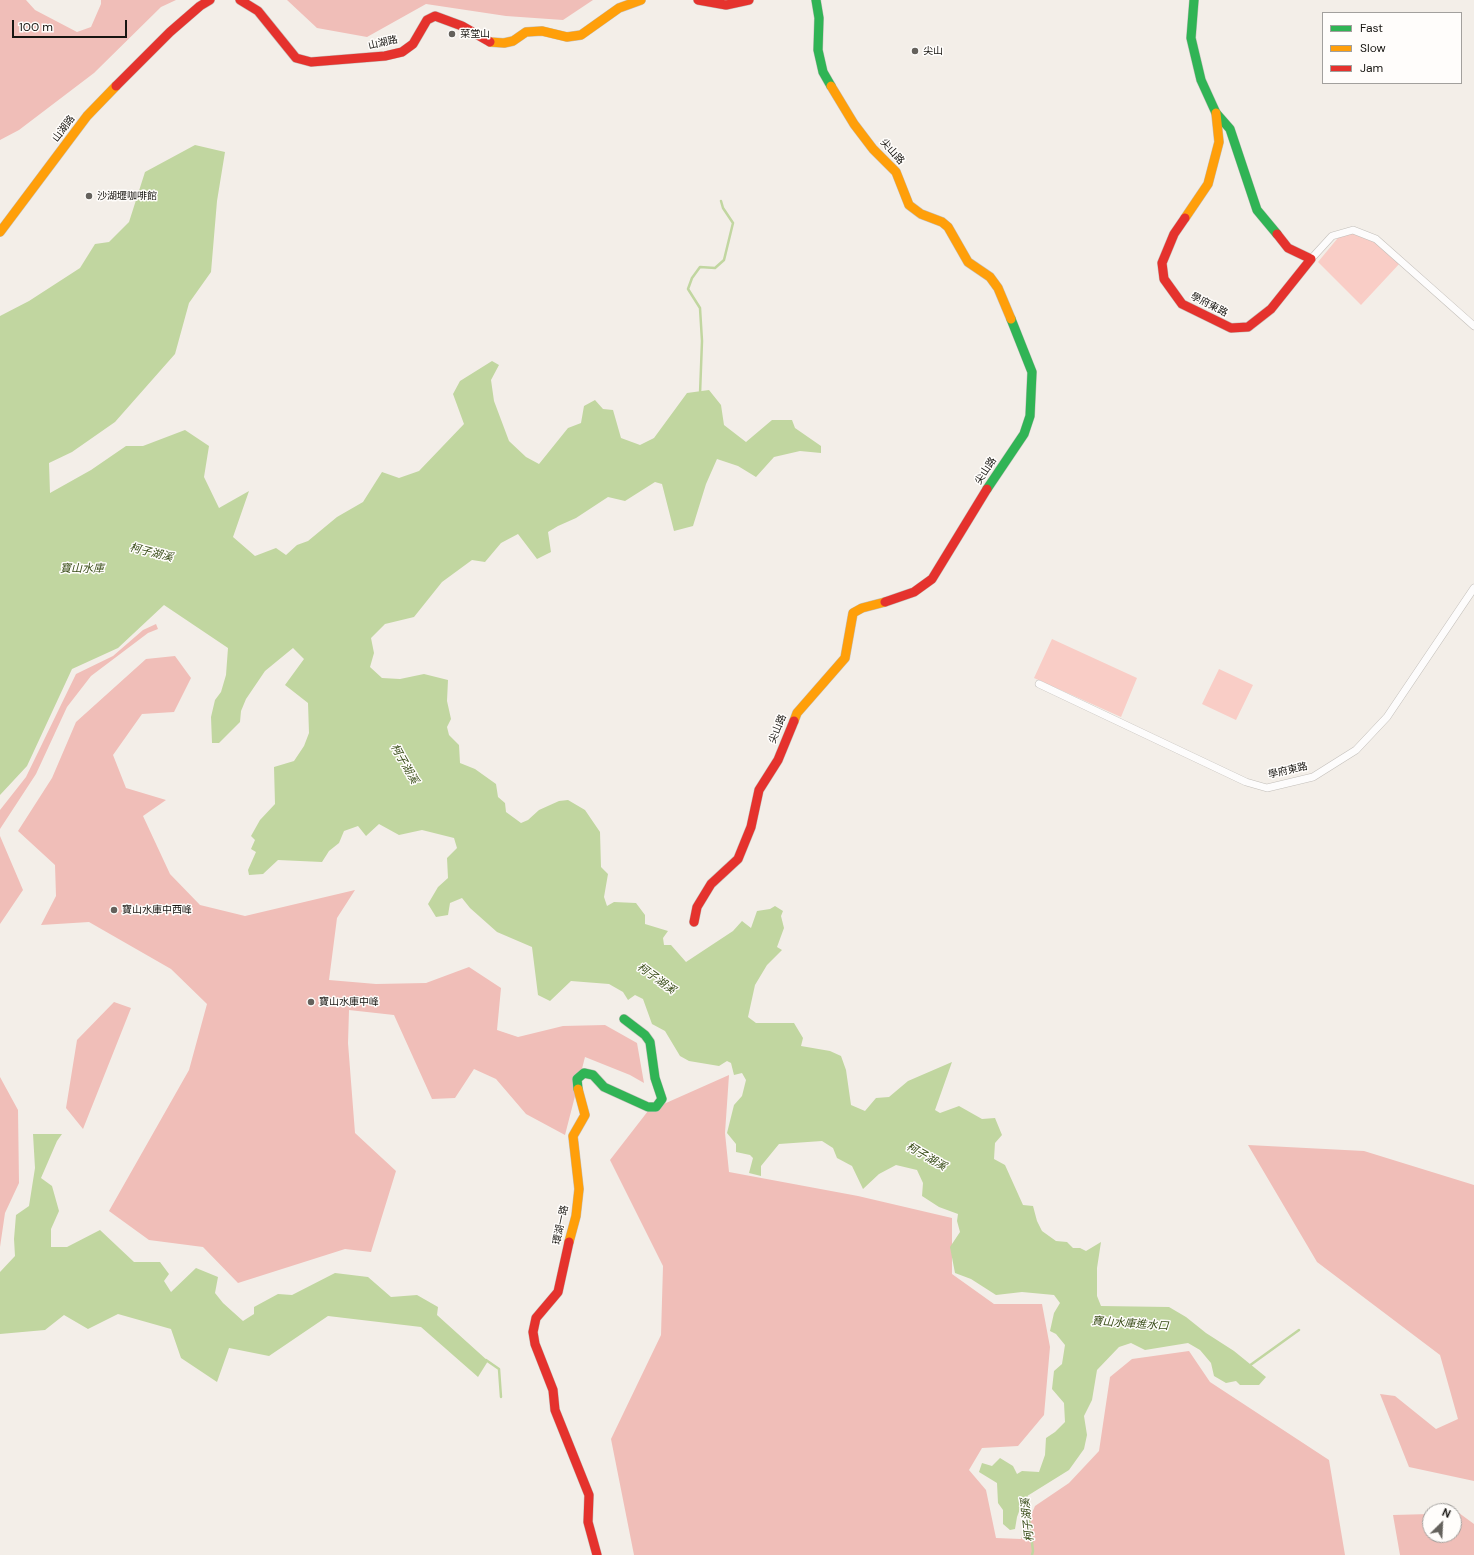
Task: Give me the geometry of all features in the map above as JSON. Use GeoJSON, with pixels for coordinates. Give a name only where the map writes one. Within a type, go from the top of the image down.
{"type":"FeatureCollection","features":[{"type":"Feature","properties":{"kind":"street","name":"山湖路"},"geometry":{"type":"LineString","coordinates":[[0,232],[87,116],[170,32],[200,6],[210,0]]}},
{"type":"Feature","properties":{"kind":"street","name":"山湖路"},"geometry":{"type":"LineString","coordinates":[[240,0],[258,11],[296,58],[311,62],[323,62],[385,56],[402,52],[413,44],[427,20],[435,16],[462,26],[491,44],[504,43],[513,41],[526,32],[542,31],[567,37],[581,35],[619,8],[641,0]]}},
{"type":"Feature","properties":{"kind":"street"},"geometry":{"type":"LineString","coordinates":[[698,0],[726,5],[749,0]]}},
{"type":"Feature","properties":{"kind":"street","name":"尖山路"},"geometry":{"type":"LineString","coordinates":[[694,922],[697,907],[711,884],[738,859],[751,827],[759,790],[778,760],[797,713],[845,658],[853,613],[862,608],[914,592],[932,579],[990,484],[1024,434],[1030,416],[1032,372],[998,288],[990,277],[968,262],[948,227],[942,222],[921,214],[909,205],[896,172],[873,149],[854,124],[823,72],[818,50],[819,18],[816,0]]}},
{"type":"Feature","properties":{"kind":"street","name":"學府東路"},"geometry":{"type":"LineString","coordinates":[[1194,0],[1191,38],[1201,80],[1216,113],[1230,129],[1257,210],[1288,248],[1311,259]]}},
{"type":"Feature","properties":{"kind":"street","name":"學府東路"},"geometry":{"type":"LineString","coordinates":[[1216,113],[1219,142],[1208,184],[1174,234],[1162,263],[1164,279],[1182,304],[1231,328],[1248,327],[1271,309],[1311,259],[1332,236],[1353,230],[1376,239],[1474,326]]}},
{"type":"Feature","properties":{"kind":"street","name":"學府東路"},"geometry":{"type":"LineString","coordinates":[[1039,684],[1246,782],[1267,788],[1313,777],[1356,750],[1387,716],[1474,588]]}},
{"type":"Feature","properties":{"kind":"street","name":"環湖一路"},"geometry":{"type":"LineString","coordinates":[[597,1555],[588,1522],[589,1495],[555,1410],[553,1390],[535,1344],[533,1332],[536,1318],[558,1292],[576,1216],[579,1189],[573,1136],[585,1115],[577,1088],[578,1079],[584,1073],[593,1075],[604,1087],[648,1107],[656,1107],[662,1099],[655,1078],[650,1042],[645,1035],[624,1019]]}},
{"type":"Feature","properties":{"kind":"shaded area"},"geometry":{"type":"Polygon","coordinates":[[[0,0],[26,0],[35,10],[77,32],[91,27],[101,4],[101,0],[176,0],[161,7],[94,73],[19,130],[0,140],[0,0]]]}},
{"type":"Feature","properties":{"kind":"shaded area"},"geometry":{"type":"Polygon","coordinates":[[[287,0],[593,0],[563,20],[506,16],[426,4],[367,37],[317,28],[287,0]]]}},
{"type":"Feature","properties":{"kind":"shaded area"},"geometry":{"type":"Polygon","coordinates":[[[1342,233],[1369,233],[1401,262],[1361,305],[1318,262],[1342,233]]]}},
{"type":"Feature","properties":{"kind":"shaded area"},"geometry":{"type":"Polygon","coordinates":[[[156,624],[158,629],[148,633],[91,676],[67,707],[36,774],[0,829],[0,810],[26,777],[76,674],[113,656],[143,630],[156,624]]]}},
{"type":"Feature","properties":{"kind":"shaded area"},"geometry":{"type":"Polygon","coordinates":[[[1052,639],[1137,678],[1121,717],[1034,678],[1052,639]]]}},
{"type":"Feature","properties":{"kind":"shaded area"},"geometry":{"type":"Polygon","coordinates":[[[175,656],[191,678],[174,712],[142,714],[113,755],[126,788],[166,800],[143,816],[170,874],[200,905],[245,916],[355,890],[337,918],[329,980],[376,984],[426,983],[469,967],[501,988],[497,1030],[518,1037],[563,1026],[605,1025],[637,1043],[644,1083],[630,1075],[585,1057],[565,1135],[526,1114],[496,1079],[474,1069],[455,1098],[432,1099],[394,1015],[349,1010],[348,1043],[355,1133],[396,1171],[371,1252],[345,1249],[238,1283],[203,1247],[149,1240],[109,1211],[189,1070],[207,1004],[171,969],[89,922],[41,925],[56,896],[55,865],[18,831],[52,778],[76,722],[146,659],[175,656]]]}},
{"type":"Feature","properties":{"kind":"shaded area"},"geometry":{"type":"Polygon","coordinates":[[[1219,669],[1253,685],[1236,720],[1202,704],[1219,669]]]}},
{"type":"Feature","properties":{"kind":"shaded area"},"geometry":{"type":"Polygon","coordinates":[[[0,836],[23,890],[0,924],[0,836]]]}},
{"type":"Feature","properties":{"kind":"shaded area"},"geometry":{"type":"Polygon","coordinates":[[[114,1002],[131,1008],[83,1129],[66,1108],[77,1040],[114,1002]]]}},
{"type":"Feature","properties":{"kind":"shaded area"},"geometry":{"type":"Polygon","coordinates":[[[729,1075],[725,1133],[729,1172],[858,1196],[952,1218],[952,1274],[994,1304],[1042,1304],[1050,1347],[1044,1415],[1018,1446],[982,1448],[969,1470],[986,1490],[996,1538],[1021,1539],[1035,1506],[1069,1483],[1099,1451],[1110,1377],[1132,1359],[1189,1351],[1210,1382],[1329,1460],[1345,1555],[634,1555],[611,1439],[661,1335],[663,1266],[610,1160],[648,1111],[729,1075]]]}},
{"type":"Feature","properties":{"kind":"shaded area"},"geometry":{"type":"Polygon","coordinates":[[[0,1077],[18,1110],[19,1183],[5,1213],[0,1247],[0,1077]]]}},
{"type":"Feature","properties":{"kind":"shaded area"},"geometry":{"type":"Polygon","coordinates":[[[1248,1145],[1364,1151],[1474,1185],[1474,1481],[1409,1467],[1380,1394],[1395,1396],[1436,1429],[1458,1419],[1440,1355],[1317,1262],[1248,1145]]]}},
{"type":"Feature","properties":{"kind":"shaded area"},"geometry":{"type":"Polygon","coordinates":[[[1422,1514],[1422,1543],[1462,1543],[1462,1515],[1474,1524],[1474,1555],[1400,1555],[1393,1515],[1422,1514]]]}},
{"type":"Feature","properties":{"kind":"water","name":"寶山水庫"},"geometry":{"type":"Polygon","coordinates":[[[195,145],[225,152],[217,201],[211,272],[189,303],[175,354],[115,422],[72,452],[49,463],[50,493],[91,470],[126,446],[143,446],[185,430],[209,446],[204,477],[219,508],[249,491],[233,537],[255,556],[276,548],[286,555],[297,545],[308,541],[337,517],[363,502],[382,472],[399,478],[419,471],[464,424],[453,394],[460,381],[492,361],[499,365],[491,380],[494,401],[509,441],[526,457],[539,464],[568,428],[581,423],[584,406],[595,400],[603,409],[613,410],[621,438],[640,445],[654,438],[687,393],[709,390],[721,405],[724,425],[746,442],[772,420],[792,420],[795,428],[821,446],[821,453],[800,451],[774,457],[756,477],[738,466],[717,459],[706,484],[693,526],[674,531],[662,484],[655,482],[625,501],[608,497],[576,518],[548,532],[551,552],[537,559],[518,534],[501,543],[485,562],[472,560],[442,582],[414,617],[385,624],[371,638],[374,653],[370,667],[382,678],[400,679],[424,674],[448,680],[447,701],[451,719],[447,727],[449,735],[459,745],[460,763],[475,769],[496,784],[498,797],[505,803],[506,812],[521,823],[528,820],[539,810],[559,801],[568,800],[585,810],[600,832],[601,867],[608,874],[604,897],[607,906],[614,902],[636,903],[645,915],[645,924],[668,931],[663,938],[664,945],[671,945],[686,962],[733,931],[742,921],[751,928],[757,911],[770,909],[775,906],[783,911],[781,916],[784,928],[777,947],[782,950],[767,965],[755,985],[748,1017],[756,1023],[794,1023],[803,1038],[801,1046],[830,1051],[841,1056],[846,1070],[851,1105],[865,1111],[876,1098],[889,1097],[908,1081],[952,1062],[935,1110],[940,1113],[959,1106],[982,1119],[995,1118],[1002,1135],[995,1143],[994,1159],[1005,1165],[1023,1205],[1033,1206],[1037,1221],[1042,1231],[1056,1241],[1067,1242],[1073,1248],[1080,1248],[1086,1251],[1101,1242],[1097,1268],[1097,1296],[1101,1306],[1169,1307],[1186,1317],[1206,1333],[1234,1351],[1266,1377],[1259,1385],[1240,1385],[1236,1381],[1226,1383],[1214,1376],[1211,1363],[1200,1350],[1188,1343],[1145,1350],[1131,1343],[1119,1347],[1097,1370],[1092,1400],[1084,1416],[1087,1435],[1084,1449],[1069,1470],[1024,1498],[1017,1517],[1015,1529],[1010,1530],[1003,1524],[1003,1510],[998,1503],[997,1483],[979,1472],[982,1463],[992,1466],[1000,1458],[1013,1466],[1017,1474],[1022,1471],[1039,1472],[1045,1455],[1046,1438],[1055,1432],[1065,1422],[1064,1403],[1052,1389],[1054,1371],[1062,1364],[1065,1345],[1056,1334],[1050,1331],[1054,1313],[1060,1303],[1054,1295],[1022,1292],[996,1295],[971,1279],[955,1273],[950,1247],[960,1232],[957,1221],[958,1214],[939,1207],[922,1196],[923,1183],[917,1170],[896,1165],[879,1174],[863,1189],[852,1166],[837,1158],[833,1148],[822,1141],[779,1144],[761,1166],[761,1176],[749,1173],[753,1158],[750,1155],[736,1152],[736,1144],[727,1133],[734,1105],[742,1096],[746,1080],[742,1073],[734,1075],[731,1063],[727,1061],[719,1066],[689,1061],[680,1056],[665,1031],[652,1024],[643,999],[635,995],[628,1000],[623,992],[609,984],[571,981],[550,1001],[538,995],[532,947],[497,932],[470,908],[462,898],[450,903],[448,915],[436,917],[428,904],[438,887],[448,878],[447,858],[457,848],[454,838],[422,830],[399,835],[379,824],[366,836],[358,826],[344,831],[339,843],[329,851],[322,862],[278,860],[263,874],[249,875],[248,870],[256,852],[251,849],[255,840],[251,836],[260,820],[275,804],[274,767],[294,761],[304,746],[309,733],[308,703],[285,685],[304,659],[293,648],[265,671],[246,699],[241,711],[240,722],[219,743],[212,743],[211,717],[215,700],[221,692],[226,675],[228,648],[164,605],[118,648],[72,669],[27,766],[0,795],[0,316],[29,301],[80,268],[95,244],[109,242],[129,222],[145,172],[195,145]]]}},
{"type":"Feature","properties":{"kind":"water"},"geometry":{"type":"Polygon","coordinates":[[[33,1134],[62,1134],[57,1141],[41,1178],[52,1186],[59,1211],[51,1229],[51,1247],[67,1247],[100,1230],[134,1262],[160,1262],[169,1274],[164,1281],[171,1292],[196,1268],[218,1277],[215,1293],[223,1303],[243,1321],[254,1314],[254,1307],[278,1294],[292,1295],[335,1273],[368,1277],[391,1297],[417,1295],[438,1307],[437,1315],[488,1361],[478,1377],[421,1327],[328,1316],[269,1356],[229,1348],[217,1382],[181,1358],[171,1329],[118,1314],[88,1329],[64,1315],[45,1330],[0,1334],[0,1272],[15,1256],[14,1239],[16,1215],[29,1206],[35,1168],[33,1134]]]}},
{"type":"Feature","properties":{"kind":"waterway"},"geometry":{"type":"LineString","coordinates":[[700,394],[702,341],[700,308],[688,289],[692,278],[700,267],[715,268],[724,260],[733,223],[723,208],[721,201]]}},
{"type":"Feature","properties":{"kind":"waterway","name":"寶山水庫進水口"},"geometry":{"type":"LineString","coordinates":[[1249,1366],[1299,1330]]}},
{"type":"Feature","properties":{"kind":"waterway"},"geometry":{"type":"LineString","coordinates":[[486,1360],[499,1369],[501,1397]]}},
{"type":"Feature","properties":{"kind":"waterway","name":"柯子湖溪"},"geometry":{"type":"LineString","coordinates":[[1026,1494],[1033,1551],[1032,1555]]}},
{"type":"Feature","properties":{"kind":"traffic: fast"},"geometry":{"type":"LineString","coordinates":[[816,0],[819,18],[818,50],[823,72],[831,86]]}},
{"type":"Feature","properties":{"kind":"traffic: fast"},"geometry":{"type":"LineString","coordinates":[[1194,0],[1191,38],[1201,80],[1216,113],[1230,129],[1257,210],[1277,234]]}},
{"type":"Feature","properties":{"kind":"traffic: fast"},"geometry":{"type":"LineString","coordinates":[[987,489],[1024,434],[1030,416],[1032,372],[1011,319]]}},
{"type":"Feature","properties":{"kind":"traffic: fast"},"geometry":{"type":"LineString","coordinates":[[578,1089],[577,1079],[584,1073],[593,1075],[604,1087],[648,1107],[656,1107],[662,1099],[655,1078],[650,1042],[645,1035],[624,1019]]}},
{"type":"Feature","properties":{"kind":"traffic: slow"},"geometry":{"type":"LineString","coordinates":[[490,42],[504,43],[513,41],[526,32],[542,31],[567,37],[581,35],[619,8],[641,0]]}},
{"type":"Feature","properties":{"kind":"traffic: slow"},"geometry":{"type":"LineString","coordinates":[[0,232],[87,116],[116,86]]}},
{"type":"Feature","properties":{"kind":"traffic: slow"},"geometry":{"type":"LineString","coordinates":[[831,86],[854,124],[873,149],[896,172],[909,205],[921,214],[942,222],[948,227],[968,262],[990,277],[998,288],[1011,319]]}},
{"type":"Feature","properties":{"kind":"traffic: slow"},"geometry":{"type":"LineString","coordinates":[[1185,218],[1208,184],[1219,142],[1216,113]]}},
{"type":"Feature","properties":{"kind":"traffic: slow"},"geometry":{"type":"LineString","coordinates":[[794,721],[797,713],[845,658],[853,613],[862,608],[885,602]]}},
{"type":"Feature","properties":{"kind":"traffic: slow"},"geometry":{"type":"LineString","coordinates":[[569,1242],[576,1216],[579,1189],[573,1136],[585,1115],[578,1089]]}},
{"type":"Feature","properties":{"kind":"traffic: jam"},"geometry":{"type":"LineString","coordinates":[[116,86],[170,32],[200,6],[210,0]]}},
{"type":"Feature","properties":{"kind":"traffic: jam"},"geometry":{"type":"LineString","coordinates":[[240,0],[258,11],[296,58],[311,62],[385,56],[402,52],[413,44],[427,20],[435,16],[462,26],[490,42]]}},
{"type":"Feature","properties":{"kind":"traffic: jam"},"geometry":{"type":"LineString","coordinates":[[698,0],[726,5],[749,0]]}},
{"type":"Feature","properties":{"kind":"traffic: jam"},"geometry":{"type":"LineString","coordinates":[[1185,218],[1174,234],[1162,263],[1164,279],[1182,304],[1231,328],[1248,327],[1271,309],[1311,259],[1288,248],[1277,234]]}},
{"type":"Feature","properties":{"kind":"traffic: jam"},"geometry":{"type":"LineString","coordinates":[[885,602],[914,592],[932,579],[987,489]]}},
{"type":"Feature","properties":{"kind":"traffic: jam"},"geometry":{"type":"LineString","coordinates":[[694,922],[697,907],[711,884],[738,859],[751,827],[759,790],[778,760],[794,721]]}},
{"type":"Feature","properties":{"kind":"traffic: jam"},"geometry":{"type":"LineString","coordinates":[[569,1242],[558,1292],[536,1318],[533,1332],[535,1344],[553,1390],[555,1410],[589,1495],[588,1522],[597,1555]]}},
{"type":"Feature","properties":{"kind":"place","name":"菜堂山"},"geometry":{"type":"Point","coordinates":[452,34]}},
{"type":"Feature","properties":{"kind":"place","name":"尖山"},"geometry":{"type":"Point","coordinates":[915,51]}},
{"type":"Feature","properties":{"kind":"place","name":"沙湖壢咖啡館"},"geometry":{"type":"Point","coordinates":[89,196]}},
{"type":"Feature","properties":{"kind":"place","name":"寶山水庫中西峰"},"geometry":{"type":"Point","coordinates":[114,910]}},
{"type":"Feature","properties":{"kind":"place","name":"寶山水庫中峰"},"geometry":{"type":"Point","coordinates":[311,1002]}}]}
